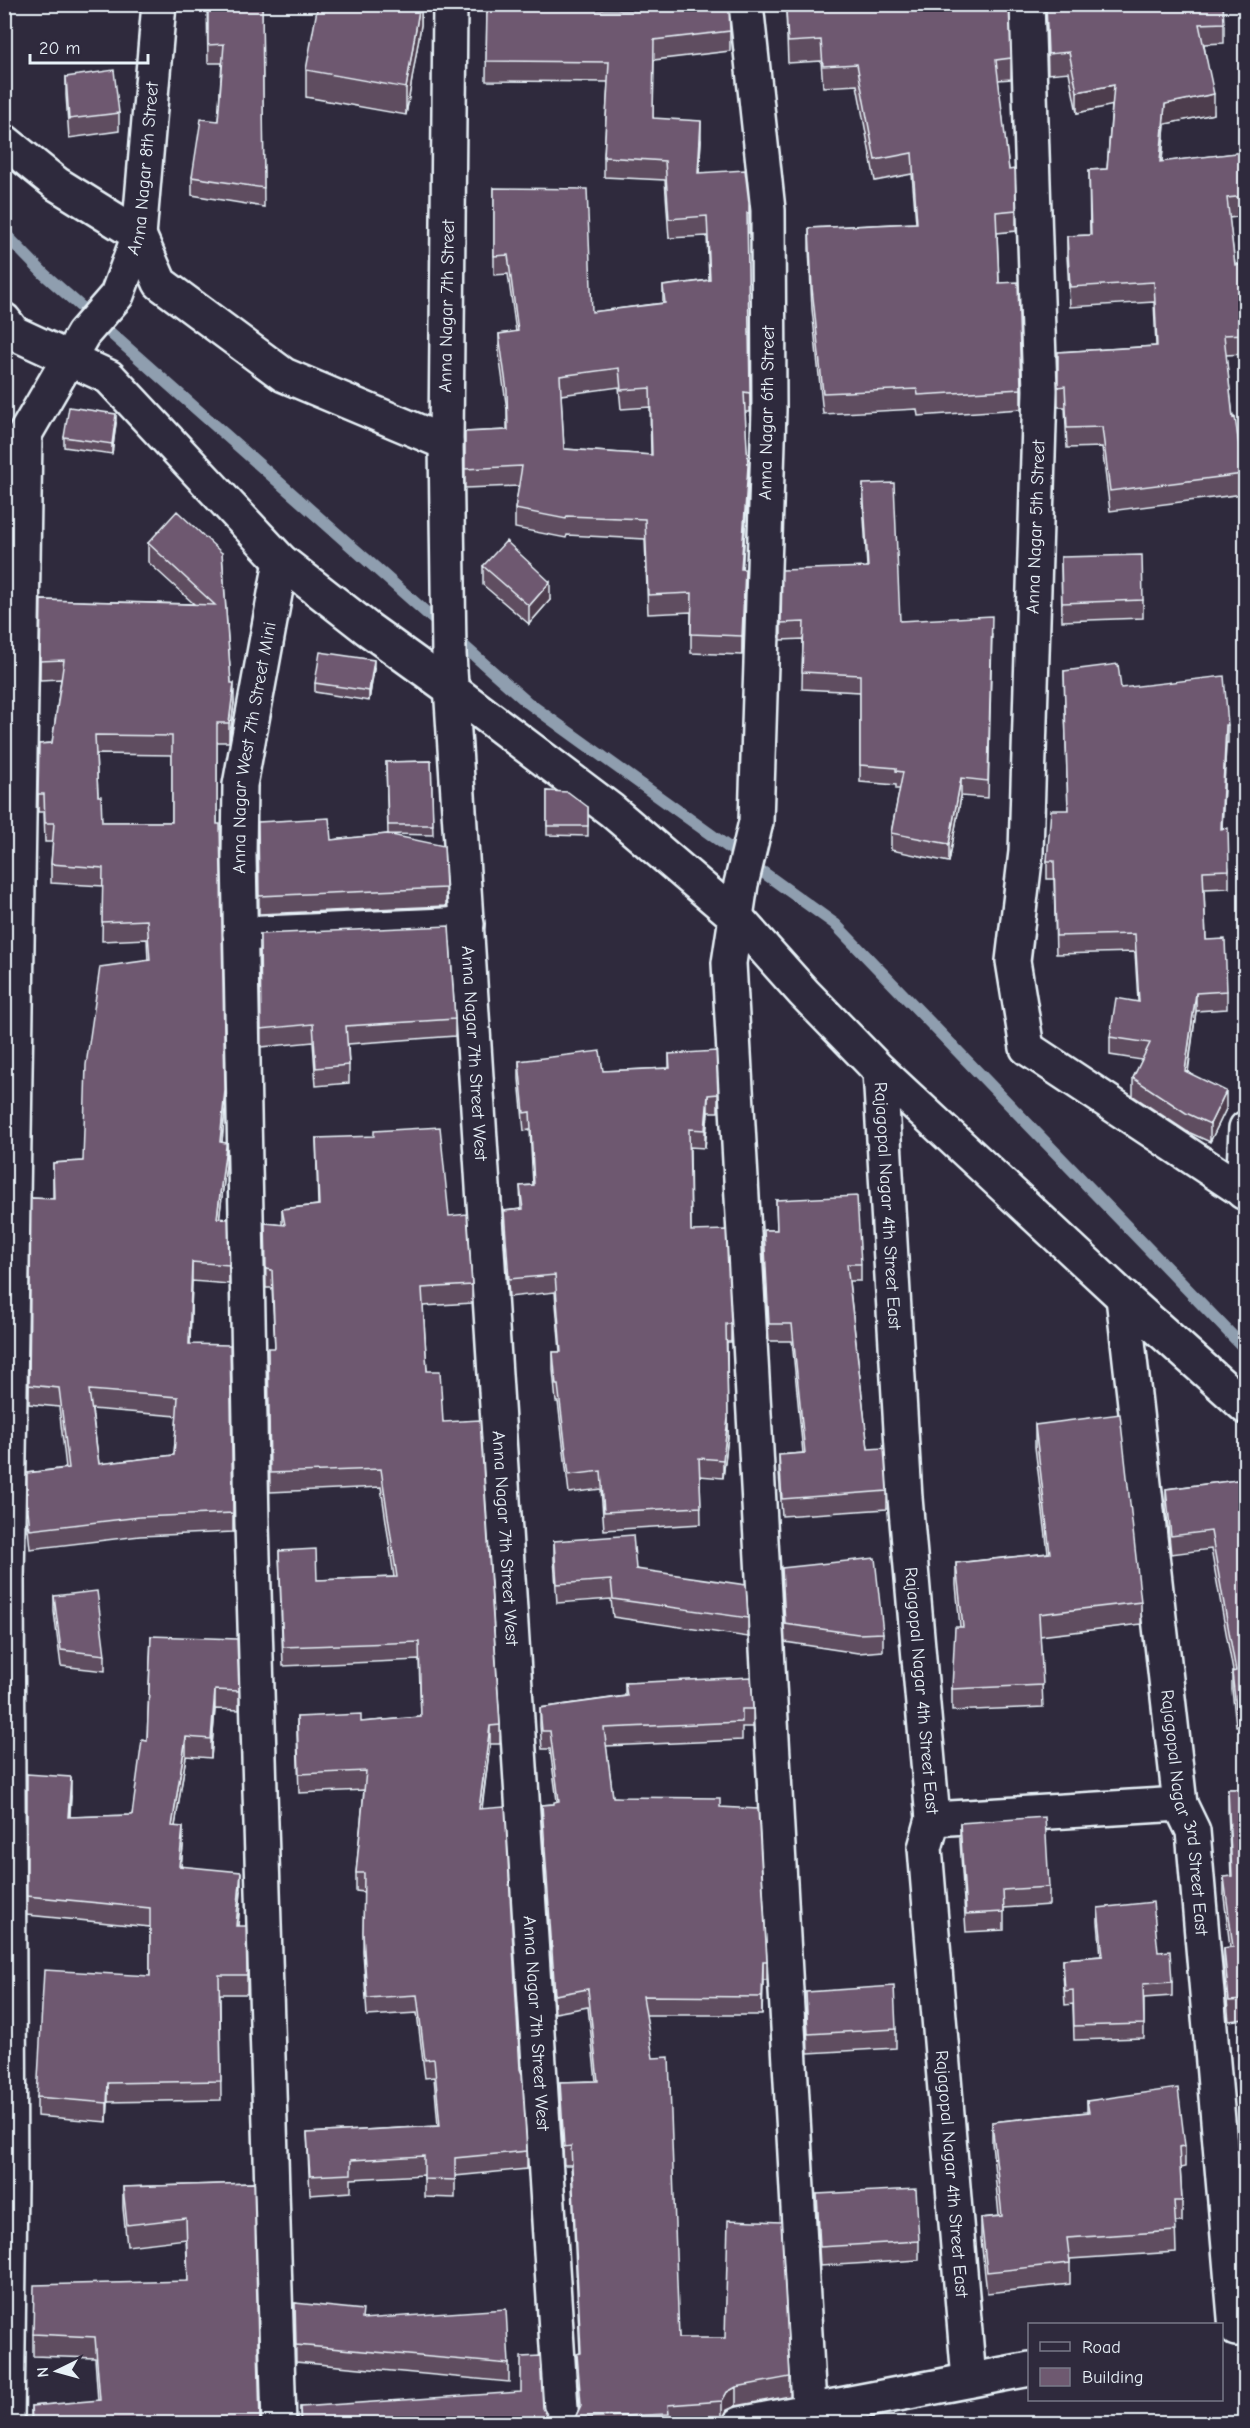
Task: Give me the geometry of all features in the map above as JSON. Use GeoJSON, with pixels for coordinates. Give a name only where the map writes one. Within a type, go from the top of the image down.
{"type":"FeatureCollection","features":[{"type":"Feature","properties":{"kind":"street","name":"Anna Nagar 8th Street"},"geometry":{"type":"LineString","coordinates":[[76,346],[117,295],[139,235],[159,4]]}},
{"type":"Feature","properties":{"kind":"street","name":"Anna Nagar 7th Street"},"geometry":{"type":"LineString","coordinates":[[449,654],[446,443],[450,4]]}},
{"type":"Feature","properties":{"kind":"street","name":"Anna Nagar 6th Street"},"geometry":{"type":"LineString","coordinates":[[746,4],[768,210],[769,410],[756,822],[741,884],[729,963],[809,2417]]}},
{"type":"Feature","properties":{"kind":"street","name":"Anna Nagar 5th Street"},"geometry":{"type":"LineString","coordinates":[[1027,4],[1040,390],[1026,852],[1013,962],[1027,1048],[1244,1193]]}},
{"type":"Feature","properties":{"kind":"street"},"geometry":{"type":"LineString","coordinates":[[4,141],[57,184],[139,235],[160,283],[284,375],[446,443]]}},
{"type":"Feature","properties":{"kind":"street"},"geometry":{"type":"LineString","coordinates":[[8,329],[76,346],[109,377],[281,561],[368,629],[611,810],[736,917],[804,993],[880,1071],[1245,1407]]}},
{"type":"Feature","properties":{"kind":"street"},"geometry":{"type":"LineString","coordinates":[[7,2424],[10,2184],[7,1583],[25,434],[76,346]]}},
{"type":"Feature","properties":{"kind":"street","name":"Anna Nagar West 7th Street Mini"},"geometry":{"type":"LineString","coordinates":[[279,2424],[252,1536],[240,934],[240,785],[281,561]]}},
{"type":"Feature","properties":{"kind":"street","name":"Anna Nagar 7th Street West"},"geometry":{"type":"LineString","coordinates":[[449,654],[562,2424]]}},
{"type":"Feature","properties":{"kind":"street"},"geometry":{"type":"LineString","coordinates":[[240,934],[467,924]]}},
{"type":"Feature","properties":{"kind":"street","name":"Rajagopal Nagar 4th Street East"},"geometry":{"type":"LineString","coordinates":[[880,1071],[905,1498],[933,1819],[925,1848],[969,2380]]}},
{"type":"Feature","properties":{"kind":"street"},"geometry":{"type":"LineString","coordinates":[[1244,1193],[1245,1128]]}},
{"type":"Feature","properties":{"kind":"street","name":"Rajagopal Nagar 3rd Street East"},"geometry":{"type":"LineString","coordinates":[[1123,1297],[1180,1804],[1193,1831],[1234,2329]]}},
{"type":"Feature","properties":{"kind":"street"},"geometry":{"type":"LineString","coordinates":[[933,1819],[1180,1804]]}},
{"type":"Feature","properties":{"kind":"street"},"geometry":{"type":"LineString","coordinates":[[740,2424],[809,2417],[1028,2368]]}},
{"type":"Feature","properties":{"kind":"building"},"geometry":{"type":"Polygon","coordinates":[[[208,4],[262,4],[264,188],[192,177],[201,119],[218,121],[224,44],[208,45],[208,4]]]}},
{"type":"Feature","properties":{"kind":"building"},"geometry":{"type":"Polygon","coordinates":[[[318,4],[420,4],[406,88],[306,70],[318,4]]]}},
{"type":"Feature","properties":{"kind":"building"},"geometry":{"type":"Polygon","coordinates":[[[792,4],[909,4],[910,10],[962,4],[1009,4],[1011,58],[996,60],[1009,170],[1015,169],[1016,210],[996,212],[999,283],[1018,282],[1021,389],[918,395],[917,389],[823,393],[812,288],[809,228],[917,223],[912,153],[875,160],[857,64],[823,66],[821,40],[788,42],[786,10],[792,11],[792,4]]]}},
{"type":"Feature","properties":{"kind":"building"},"geometry":{"type":"Polygon","coordinates":[[[1046,4],[1223,4],[1224,23],[1199,24],[1214,94],[1165,104],[1160,162],[1245,152],[1245,196],[1227,198],[1235,265],[1245,265],[1245,334],[1224,335],[1233,418],[1235,417],[1243,474],[1110,491],[1102,427],[1067,428],[1065,386],[1058,387],[1058,352],[1157,346],[1154,282],[1070,287],[1067,236],[1091,235],[1089,170],[1107,169],[1114,85],[1077,92],[1069,52],[1048,54],[1046,4]]]}},
{"type":"Feature","properties":{"kind":"building"},"geometry":{"type":"Polygon","coordinates":[[[487,9],[729,11],[730,31],[654,40],[653,118],[701,121],[698,173],[745,170],[749,203],[749,213],[747,213],[750,393],[744,392],[748,466],[741,569],[745,569],[742,636],[691,634],[692,593],[648,595],[645,519],[567,516],[566,519],[515,509],[522,466],[465,469],[465,432],[508,430],[507,391],[499,334],[518,331],[508,255],[494,256],[494,188],[587,189],[592,312],[665,303],[663,286],[710,280],[707,216],[669,219],[665,161],[604,157],[609,62],[486,61],[487,9]],[[619,368],[560,376],[564,449],[652,455],[650,388],[621,390],[619,368]]]}},
{"type":"Feature","properties":{"kind":"building"},"geometry":{"type":"Polygon","coordinates":[[[114,70],[119,113],[69,119],[66,77],[114,70]]]}},
{"type":"Feature","properties":{"kind":"building"},"geometry":{"type":"Polygon","coordinates":[[[69,407],[116,414],[112,444],[64,437],[69,407]]]}},
{"type":"Feature","properties":{"kind":"building"},"geometry":{"type":"Polygon","coordinates":[[[894,483],[900,621],[992,616],[988,781],[961,778],[949,844],[891,833],[903,772],[896,771],[896,768],[860,765],[860,675],[802,672],[804,622],[781,623],[782,570],[868,567],[863,484],[894,483]]]}},
{"type":"Feature","properties":{"kind":"building"},"geometry":{"type":"Polygon","coordinates":[[[177,511],[222,553],[231,683],[234,683],[229,723],[217,723],[217,824],[220,824],[225,1090],[220,1142],[226,1143],[226,1146],[217,1218],[228,1219],[229,1265],[192,1262],[189,1344],[230,1345],[233,1513],[140,1517],[30,1530],[27,1473],[69,1468],[59,1388],[29,1385],[31,1198],[54,1199],[53,1163],[83,1161],[86,1065],[100,967],[150,960],[147,920],[102,922],[103,868],[51,864],[54,823],[45,823],[44,794],[38,794],[39,744],[52,743],[64,660],[40,661],[41,600],[215,605],[148,543],[177,511]],[[95,735],[98,796],[101,796],[102,822],[172,822],[172,736],[95,735]],[[89,1390],[99,1464],[174,1455],[178,1397],[89,1390]]]}},
{"type":"Feature","properties":{"kind":"building"},"geometry":{"type":"Polygon","coordinates":[[[506,541],[550,582],[529,606],[483,566],[506,541]]]}},
{"type":"Feature","properties":{"kind":"building"},"geometry":{"type":"Polygon","coordinates":[[[1142,555],[1143,600],[1062,603],[1061,557],[1142,555]]]}},
{"type":"Feature","properties":{"kind":"building"},"geometry":{"type":"Polygon","coordinates":[[[320,652],[374,660],[369,691],[315,683],[320,652]]]}},
{"type":"Feature","properties":{"kind":"building"},"geometry":{"type":"Polygon","coordinates":[[[1118,664],[1121,688],[1224,676],[1228,725],[1226,725],[1221,829],[1228,828],[1229,870],[1203,871],[1206,940],[1225,939],[1227,991],[1196,993],[1185,1071],[1226,1091],[1210,1124],[1186,1113],[1133,1078],[1150,1043],[1110,1037],[1116,998],[1139,1002],[1135,934],[1056,936],[1054,861],[1047,861],[1051,810],[1068,810],[1064,671],[1118,664]]]}},
{"type":"Feature","properties":{"kind":"building"},"geometry":{"type":"Polygon","coordinates":[[[431,761],[433,825],[388,825],[386,762],[431,761]]]}},
{"type":"Feature","properties":{"kind":"building"},"geometry":{"type":"Polygon","coordinates":[[[547,791],[568,792],[588,807],[588,826],[547,826],[547,791]]]}},
{"type":"Feature","properties":{"kind":"building"},"geometry":{"type":"Polygon","coordinates":[[[329,818],[331,840],[387,834],[444,846],[446,888],[259,896],[258,822],[329,818]]]}},
{"type":"Feature","properties":{"kind":"building"},"geometry":{"type":"Polygon","coordinates":[[[449,926],[455,1019],[346,1026],[349,1065],[316,1068],[313,1024],[261,1029],[260,934],[449,926]]]}},
{"type":"Feature","properties":{"kind":"building"},"geometry":{"type":"Polygon","coordinates":[[[600,1051],[603,1071],[670,1068],[669,1054],[716,1051],[718,1094],[708,1095],[705,1130],[689,1129],[691,1231],[726,1230],[731,1324],[726,1324],[728,1418],[723,1460],[699,1458],[701,1507],[604,1512],[601,1471],[569,1475],[553,1352],[561,1352],[555,1275],[509,1279],[504,1211],[523,1209],[520,1186],[534,1185],[530,1112],[524,1113],[519,1061],[600,1051]]]}},
{"type":"Feature","properties":{"kind":"building"},"geometry":{"type":"Polygon","coordinates":[[[440,1127],[449,1216],[467,1214],[472,1285],[422,1288],[427,1371],[440,1371],[443,1422],[480,1420],[500,1725],[490,1726],[479,1809],[505,1807],[527,2151],[455,2158],[455,2180],[424,2179],[424,2156],[351,2160],[351,2174],[310,2176],[307,2133],[440,2126],[434,2059],[425,2060],[417,1995],[367,1998],[363,1933],[364,1873],[356,1873],[366,1771],[299,1774],[297,1717],[361,1714],[361,1722],[421,1717],[419,1642],[283,1647],[279,1551],[316,1549],[317,1580],[397,1577],[381,1469],[270,1473],[268,1348],[275,1348],[272,1270],[266,1269],[265,1223],[285,1225],[282,1209],[319,1205],[316,1138],[374,1136],[374,1131],[440,1127]]]}},
{"type":"Feature","properties":{"kind":"building"},"geometry":{"type":"Polygon","coordinates":[[[857,1196],[861,1264],[847,1264],[868,1449],[884,1448],[887,1491],[782,1499],[779,1455],[805,1453],[792,1324],[769,1324],[764,1230],[777,1230],[776,1200],[857,1196]]]}},
{"type":"Feature","properties":{"kind":"building"},"geometry":{"type":"Polygon","coordinates":[[[1120,1414],[1141,1602],[1039,1614],[1043,1685],[952,1689],[955,1627],[963,1627],[956,1563],[1050,1553],[1035,1425],[1120,1414]]]}},
{"type":"Feature","properties":{"kind":"building"},"geometry":{"type":"Polygon","coordinates":[[[1245,1479],[1245,1707],[1236,1708],[1232,1672],[1236,1671],[1211,1531],[1171,1536],[1166,1489],[1245,1479]]]}},
{"type":"Feature","properties":{"kind":"building"},"geometry":{"type":"Polygon","coordinates":[[[633,1535],[636,1569],[746,1585],[748,1618],[613,1599],[611,1580],[557,1584],[554,1541],[633,1535]]]}},
{"type":"Feature","properties":{"kind":"building"},"geometry":{"type":"Polygon","coordinates":[[[875,1558],[883,1633],[858,1634],[785,1624],[782,1568],[875,1558]]]}},
{"type":"Feature","properties":{"kind":"building"},"geometry":{"type":"Polygon","coordinates":[[[97,1591],[105,1655],[61,1650],[54,1596],[97,1591]]]}},
{"type":"Feature","properties":{"kind":"building"},"geometry":{"type":"Polygon","coordinates":[[[151,1636],[237,1639],[239,1691],[215,1690],[211,1739],[186,1737],[172,1826],[183,1827],[179,1866],[241,1872],[236,1926],[246,1926],[247,1975],[219,1975],[221,2081],[108,2083],[107,2103],[37,2097],[44,1970],[150,1976],[150,1908],[27,1896],[27,1774],[71,1777],[68,1817],[132,1815],[142,1740],[147,1741],[151,1636]]]}},
{"type":"Feature","properties":{"kind":"building"},"geometry":{"type":"Polygon","coordinates":[[[751,1677],[753,1709],[742,1709],[742,1722],[604,1728],[613,1797],[720,1798],[720,1807],[758,1809],[767,1961],[763,1961],[762,1997],[643,1996],[653,2058],[669,2057],[679,2338],[725,2338],[728,2220],[781,2222],[790,2377],[736,2387],[727,2392],[722,2401],[668,2405],[669,2414],[575,2418],[581,2405],[577,2354],[581,2353],[571,2146],[564,2147],[560,2082],[598,2081],[588,1989],[555,1995],[542,1805],[559,1801],[550,1731],[542,1731],[540,1708],[627,1696],[625,1683],[751,1677]]]}},
{"type":"Feature","properties":{"kind":"building"},"geometry":{"type":"Polygon","coordinates":[[[1228,1789],[1245,1789],[1245,2000],[1229,2001],[1224,1948],[1233,1947],[1224,1877],[1232,1876],[1228,1789]]]}},
{"type":"Feature","properties":{"kind":"building"},"geometry":{"type":"Polygon","coordinates":[[[1045,1817],[1049,1887],[1003,1890],[1004,1912],[966,1914],[960,1823],[1045,1817]]]}},
{"type":"Feature","properties":{"kind":"building"},"geometry":{"type":"Polygon","coordinates":[[[1153,1902],[1158,1952],[1170,1951],[1172,1982],[1143,1984],[1144,2024],[1074,2026],[1073,1990],[1065,1991],[1063,1959],[1103,1956],[1098,1908],[1153,1902]]]}},
{"type":"Feature","properties":{"kind":"building"},"geometry":{"type":"Polygon","coordinates":[[[894,1986],[896,2029],[808,2034],[806,1992],[894,1986]]]}},
{"type":"Feature","properties":{"kind":"building"},"geometry":{"type":"Polygon","coordinates":[[[1178,2088],[1185,2146],[1179,2147],[1182,2201],[1174,2201],[1176,2231],[1067,2238],[1070,2263],[987,2272],[981,2218],[1002,2216],[992,2122],[1089,2112],[1087,2101],[1178,2088]]]}},
{"type":"Feature","properties":{"kind":"building"},"geometry":{"type":"Polygon","coordinates":[[[254,2183],[260,2423],[4,2424],[4,2421],[32,2420],[31,2406],[100,2400],[95,2337],[33,2334],[34,2285],[188,2281],[186,2218],[127,2225],[123,2187],[254,2183]]]}},
{"type":"Feature","properties":{"kind":"building"},"geometry":{"type":"Polygon","coordinates":[[[916,2189],[919,2241],[820,2247],[817,2194],[916,2189]]]}},
{"type":"Feature","properties":{"kind":"building"},"geometry":{"type":"Polygon","coordinates":[[[295,2303],[363,2310],[362,2319],[506,2309],[509,2364],[296,2345],[295,2303]]]}},
{"type":"Feature","properties":{"kind":"building"},"geometry":{"type":"Polygon","coordinates":[[[540,2356],[543,2408],[550,2420],[530,2421],[530,2424],[301,2424],[300,2407],[521,2392],[521,2357],[540,2356]]]}},
{"type":"Feature","properties":{"kind":"waterway"},"geometry":{"type":"LineString","coordinates":[[4,233],[44,274],[527,702],[835,924],[1246,1350]]}}]}
